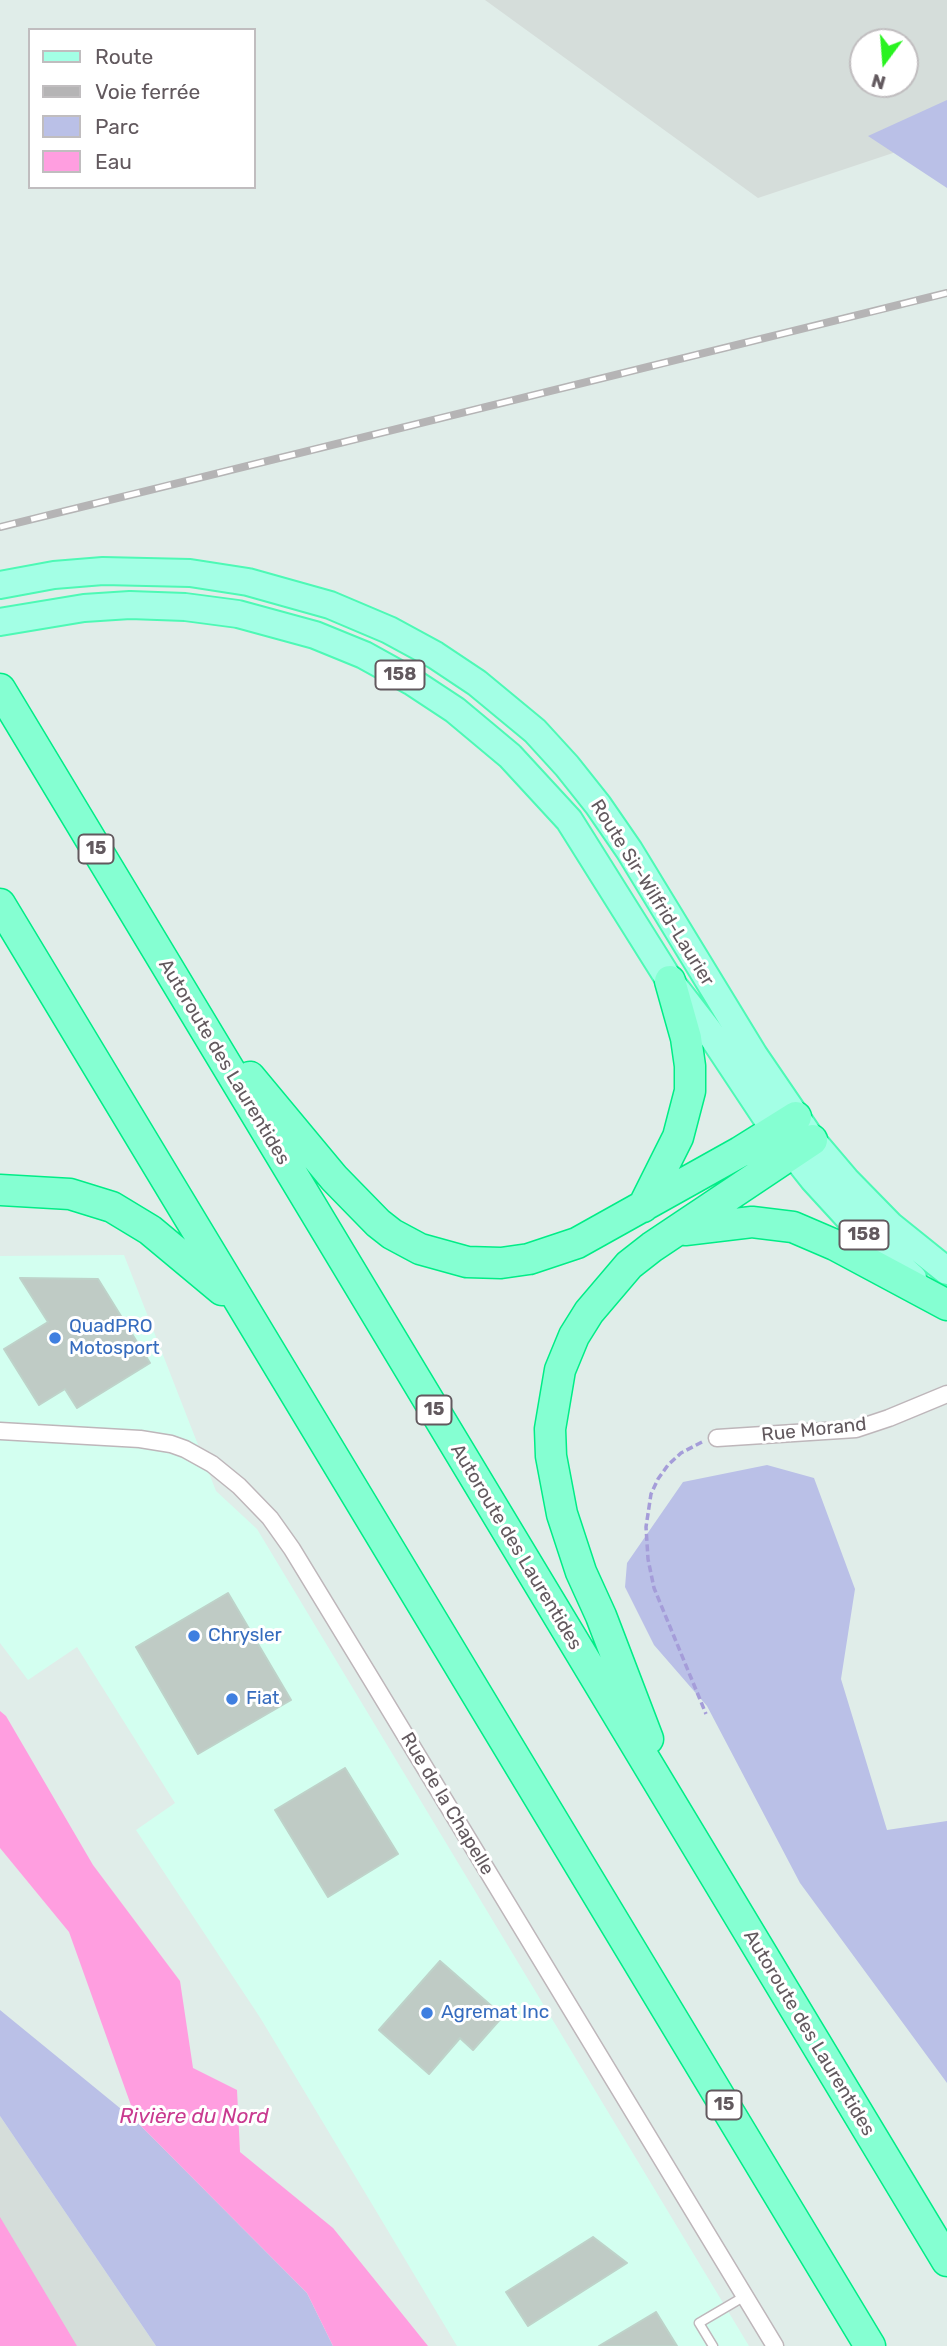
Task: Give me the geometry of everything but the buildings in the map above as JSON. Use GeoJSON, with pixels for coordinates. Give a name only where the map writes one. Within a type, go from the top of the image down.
{"type":"FeatureCollection","features":[{"type":"Feature","properties":{"kind":"highway","name":"Autoroute des Laurentides"},"geometry":{"type":"LineString","coordinates":[[0,689],[947,2261]]}},
{"type":"Feature","properties":{"kind":"highway","name":"15"},"geometry":{"type":"LineString","coordinates":[[0,904],[870,2346]]}},
{"type":"Feature","properties":{"kind":"highway"},"geometry":{"type":"LineString","coordinates":[[643,1207],[678,1137],[690,1091],[686,1038],[670,981]]}},
{"type":"Feature","properties":{"kind":"highway"},"geometry":{"type":"LineString","coordinates":[[192,1009],[364,1211],[392,1234],[421,1249],[467,1262],[501,1263],[529,1259],[577,1244],[643,1207],[794,1136]]}},
{"type":"Feature","properties":{"kind":"highway"},"geometry":{"type":"LineString","coordinates":[[676,1811],[572,1545],[555,1486],[550,1429],[555,1390],[574,1336],[589,1312],[629,1265],[677,1231],[794,1136]]}},
{"type":"Feature","properties":{"kind":"highway"},"geometry":{"type":"LineString","coordinates":[[0,1190],[70,1194],[112,1207],[150,1230],[241,1306]]}},
{"type":"Feature","properties":{"kind":"highway"},"geometry":{"type":"LineString","coordinates":[[677,1231],[764,1221],[793,1227],[835,1245],[947,1305]]}},
{"type":"Feature","properties":{"kind":"main road","name":"Route Sir-Wilfrid-Laurier"},"geometry":{"type":"LineString","coordinates":[[0,584],[54,575],[113,571],[190,573],[248,582],[305,597],[389,630],[454,668],[497,699],[535,732],[567,766],[629,850],[754,1055],[794,1136],[828,1196],[876,1247],[947,1305]]}},
{"type":"Feature","properties":{"kind":"main road","name":"Route Sir-Wilfrid-Laurier"},"geometry":{"type":"LineString","coordinates":[[0,622],[106,606],[212,610],[304,632],[338,644],[387,667],[432,695],[471,722],[510,756],[555,803],[590,851],[670,981],[794,1136],[883,1219],[947,1272]]}},
{"type":"Feature","properties":{"kind":"street","name":"Rue Morand"},"geometry":{"type":"LineString","coordinates":[[717,1438],[856,1429],[947,1394]]}},
{"type":"Feature","properties":{"kind":"street","name":"Rue de la Chapelle"},"geometry":{"type":"LineString","coordinates":[[0,1431],[140,1439],[171,1444],[212,1464],[239,1486],[270,1518],[309,1577],[775,2346]]}},
{"type":"Feature","properties":{"kind":"lane"},"geometry":{"type":"LineString","coordinates":[[713,2346],[698,2323],[745,2296]]}},
{"type":"Feature","properties":{"kind":"path"},"geometry":{"type":"LineString","coordinates":[[706,1714],[654,1588],[648,1559],[646,1527],[651,1494],[668,1465],[698,1443],[717,1438]]}},
{"type":"Feature","properties":{"kind":"shaded area"},"geometry":{"type":"Polygon","coordinates":[[[485,0],[947,0],[947,135],[758,198],[485,0]]]}},
{"type":"Feature","properties":{"kind":"shaded area"},"geometry":{"type":"Polygon","coordinates":[[[124,1255],[216,1491],[257,1529],[749,2346],[457,2346],[261,2019],[136,1830],[175,1803],[77,1647],[28,1680],[0,1643],[0,1256],[124,1255]]]}},
{"type":"Feature","properties":{"kind":"shaded area"},"geometry":{"type":"Polygon","coordinates":[[[0,2116],[156,2346],[0,2346],[0,2116]]]}},
{"type":"Feature","properties":{"kind":"green space"},"geometry":{"type":"Polygon","coordinates":[[[947,100],[947,188],[868,136],[947,100]]]}},
{"type":"Feature","properties":{"kind":"green space"},"geometry":{"type":"Polygon","coordinates":[[[767,1465],[814,1478],[855,1589],[841,1679],[887,1830],[947,1821],[947,2083],[800,1883],[707,1706],[654,1645],[625,1587],[627,1563],[683,1482],[767,1465]]]}},
{"type":"Feature","properties":{"kind":"green space"},"geometry":{"type":"Polygon","coordinates":[[[0,2010],[137,2122],[307,2293],[333,2346],[156,2346],[0,2116],[0,2010]]]}},
{"type":"Feature","properties":{"kind":"water","name":"Rivière du Nord"},"geometry":{"type":"Polygon","coordinates":[[[0,1711],[6,1716],[93,1865],[180,1981],[193,2068],[237,2090],[240,2152],[333,2228],[428,2346],[333,2346],[307,2293],[137,2122],[69,1932],[0,1848],[0,1711]]]}},
{"type":"Feature","properties":{"kind":"water"},"geometry":{"type":"Polygon","coordinates":[[[0,2217],[77,2346],[0,2346],[0,2217]]]}},
{"type":"Feature","properties":{"kind":"railway"},"geometry":{"type":"LineString","coordinates":[[0,527],[947,293]]}},
{"type":"Feature","properties":{"kind":"place","name":"QuadPRO Motosport"},"geometry":{"type":"Point","coordinates":[55,1338]}},
{"type":"Feature","properties":{"kind":"place","name":"Chrysler"},"geometry":{"type":"Point","coordinates":[194,1636]}},
{"type":"Feature","properties":{"kind":"place","name":"Fiat"},"geometry":{"type":"Point","coordinates":[232,1699]}},
{"type":"Feature","properties":{"kind":"place","name":"Agremat Inc"},"geometry":{"type":"Point","coordinates":[427,2013]}}]}
